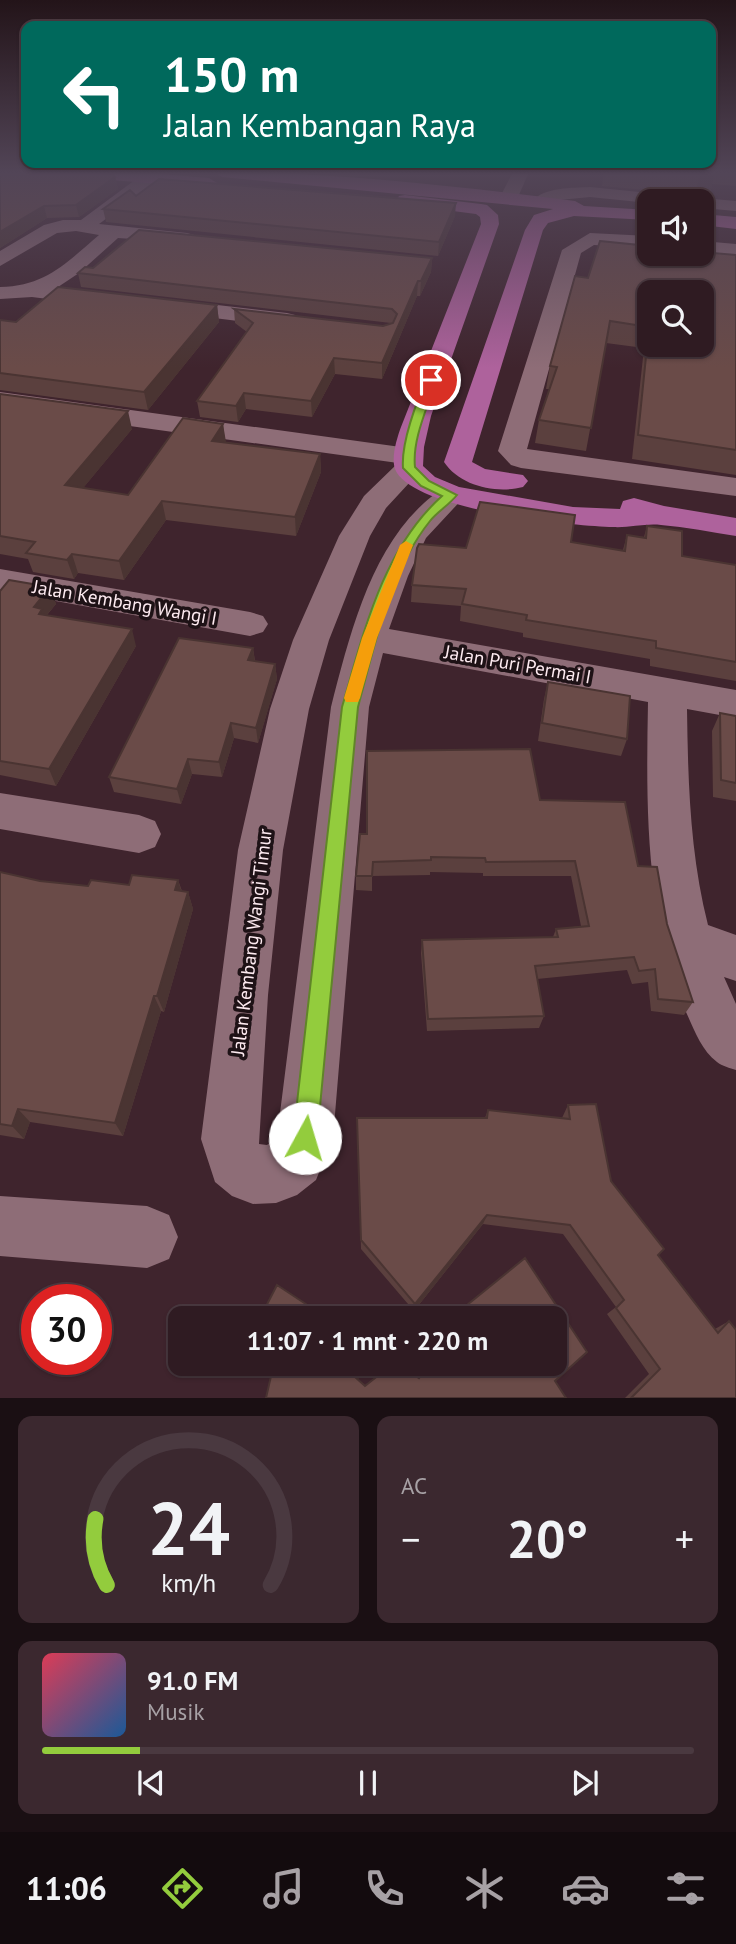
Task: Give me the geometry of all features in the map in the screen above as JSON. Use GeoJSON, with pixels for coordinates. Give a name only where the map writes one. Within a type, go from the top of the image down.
{"type":"FeatureCollection","features":[{"type":"Feature","properties":{"kind":"main road"},"geometry":{"type":"LineString","coordinates":[[461,485],[461,468],[458,462],[482,307],[490,237]]}},
{"type":"Feature","properties":{"kind":"main road"},"geometry":{"type":"LineString","coordinates":[[529,237],[482,307],[415,425],[408,462],[425,484],[461,485],[577,479],[659,515]]}},
{"type":"Feature","properties":{"kind":"main road"},"geometry":{"type":"LineString","coordinates":[[461,485],[573,516],[617,518],[659,515],[736,527]]}},
{"type":"Feature","properties":{"kind":"street"},"geometry":{"type":"LineString","coordinates":[[0,260],[32,237]]}},
{"type":"Feature","properties":{"kind":"street"},"geometry":{"type":"LineString","coordinates":[[35,291],[48,286],[108,237]]}},
{"type":"Feature","properties":{"kind":"street"},"geometry":{"type":"LineString","coordinates":[[165,237],[205,241]]}},
{"type":"Feature","properties":{"kind":"street"},"geometry":{"type":"LineString","coordinates":[[714,248],[736,250]]}},
{"type":"Feature","properties":{"kind":"street"},"geometry":{"type":"LineString","coordinates":[[637,250],[572,250],[512,451],[521,459],[577,479],[736,487]]}},
{"type":"Feature","properties":{"kind":"street"},"geometry":{"type":"LineString","coordinates":[[714,264],[736,266]]}},
{"type":"Feature","properties":{"kind":"street"},"geometry":{"type":"LineString","coordinates":[[0,293],[35,291],[303,322]]}},
{"type":"Feature","properties":{"kind":"street"},"geometry":{"type":"LineString","coordinates":[[0,400],[408,462]]}},
{"type":"Feature","properties":{"kind":"street","name":"Jalan Kembang Wangi Timur"},"geometry":{"type":"LineString","coordinates":[[369,638],[350,707],[305,1138],[296,1160],[276,1174],[253,1175],[235,1161],[229,1139],[258,859],[282,737],[310,639],[354,538],[376,500],[408,462]]}},
{"type":"Feature","properties":{"kind":"street"},"geometry":{"type":"LineString","coordinates":[[369,638],[398,560],[411,537],[425,518],[461,485]]}},
{"type":"Feature","properties":{"kind":"street","name":"Jalan Kembang Wangi I"},"geometry":{"type":"LineString","coordinates":[[0,580],[250,624]]}},
{"type":"Feature","properties":{"kind":"street","name":"Jalan Puri Permai I"},"geometry":{"type":"LineString","coordinates":[[369,638],[736,704]]}},
{"type":"Feature","properties":{"kind":"street"},"geometry":{"type":"LineString","coordinates":[[667,691],[668,833],[675,888],[687,942],[720,1028],[736,1044]]}},
{"type":"Feature","properties":{"kind":"street"},"geometry":{"type":"LineString","coordinates":[[0,811],[139,834]]}},
{"type":"Feature","properties":{"kind":"street"},"geometry":{"type":"LineString","coordinates":[[687,942],[736,958]]}},
{"type":"Feature","properties":{"kind":"street"},"geometry":{"type":"LineString","coordinates":[[0,1226],[147,1237]]}},
{"type":"Feature","properties":{"kind":"building"},"geometry":{"type":"Polygon","coordinates":[[[130,237],[215,237],[432,258],[421,281],[418,281],[382,363],[334,358],[311,401],[244,393],[236,406],[197,401],[253,323],[234,309],[383,326],[393,323],[397,314],[392,309],[78,273],[85,267],[93,268],[130,237]]]}},
{"type":"Feature","properties":{"kind":"building"},"geometry":{"type":"Polygon","coordinates":[[[391,237],[441,237],[439,242],[391,237]]]}},
{"type":"Feature","properties":{"kind":"building"},"geometry":{"type":"Polygon","coordinates":[[[600,241],[637,245],[637,266],[714,266],[714,253],[736,255],[736,450],[638,435],[646,357],[714,357],[714,280],[637,280],[637,325],[610,321],[591,428],[539,420],[557,367],[550,366],[575,276],[588,278],[600,241]]]}},
{"type":"Feature","properties":{"kind":"building"},"geometry":{"type":"Polygon","coordinates":[[[58,287],[217,305],[144,392],[0,373],[0,320],[16,322],[58,287]]]}},
{"type":"Feature","properties":{"kind":"building"},"geometry":{"type":"Polygon","coordinates":[[[0,394],[128,411],[65,485],[128,495],[183,418],[223,424],[212,441],[320,454],[295,517],[162,501],[119,561],[72,554],[67,560],[26,553],[35,542],[0,536],[0,394]]]}},
{"type":"Feature","properties":{"kind":"building"},"geometry":{"type":"Polygon","coordinates":[[[480,502],[575,515],[571,542],[625,551],[627,535],[646,538],[647,526],[682,531],[682,556],[736,565],[736,662],[656,648],[656,641],[526,620],[527,615],[462,604],[466,589],[412,585],[419,544],[466,548],[480,502]]]}},
{"type":"Feature","properties":{"kind":"building"},"geometry":{"type":"Polygon","coordinates":[[[9,580],[50,587],[34,607],[42,609],[39,614],[132,629],[49,769],[0,761],[0,591],[9,580]]]}},
{"type":"Feature","properties":{"kind":"building"},"geometry":{"type":"Polygon","coordinates":[[[179,638],[253,648],[248,660],[275,664],[256,728],[231,723],[219,762],[188,759],[177,789],[109,777],[179,638]]]}},
{"type":"Feature","properties":{"kind":"building"},"geometry":{"type":"Polygon","coordinates":[[[548,682],[630,696],[627,739],[542,723],[548,682]]]}},
{"type":"Feature","properties":{"kind":"building"},"geometry":{"type":"Polygon","coordinates":[[[720,713],[736,716],[736,783],[721,780],[720,713]]]}},
{"type":"Feature","properties":{"kind":"building"},"geometry":{"type":"Polygon","coordinates":[[[530,749],[540,800],[625,802],[638,866],[657,867],[667,924],[693,1002],[658,999],[655,969],[639,971],[634,957],[535,966],[544,1016],[428,1019],[422,940],[558,937],[556,929],[589,926],[575,861],[486,862],[485,858],[431,857],[431,860],[373,862],[372,876],[356,876],[360,834],[367,834],[367,751],[530,749]]]}},
{"type":"Feature","properties":{"kind":"building"},"geometry":{"type":"Polygon","coordinates":[[[0,872],[40,881],[88,886],[91,880],[129,885],[132,875],[178,880],[175,890],[188,892],[115,1123],[18,1109],[12,1126],[0,1124],[0,872]]]}},
{"type":"Feature","properties":{"kind":"building"},"geometry":{"type":"Polygon","coordinates":[[[596,1104],[611,1181],[664,1249],[658,1255],[718,1333],[729,1321],[736,1330],[736,1398],[631,1398],[660,1369],[616,1308],[624,1300],[570,1225],[487,1215],[415,1304],[361,1240],[357,1118],[487,1118],[488,1110],[570,1119],[568,1105],[596,1104]]]}},
{"type":"Feature","properties":{"kind":"building"},"geometry":{"type":"Polygon","coordinates":[[[525,1258],[557,1306],[466,1306],[525,1258]]]}},
{"type":"Feature","properties":{"kind":"building"},"geometry":{"type":"Polygon","coordinates":[[[277,1285],[309,1306],[266,1306],[277,1285]]]}},
{"type":"Feature","properties":{"kind":"building"},"geometry":{"type":"Polygon","coordinates":[[[567,1322],[587,1352],[567,1370],[567,1322]]]}},
{"type":"Feature","properties":{"kind":"building"},"geometry":{"type":"Polygon","coordinates":[[[271,1376],[358,1376],[356,1378],[365,1386],[378,1376],[561,1376],[555,1381],[566,1398],[266,1398],[271,1376]]]}},
{"type":"Feature","properties":{"kind":"slow traffic"},"geometry":{"type":"LineString","coordinates":[[352,698],[369,638],[406,545]]}},
{"type":"Feature","properties":{"kind":"route"},"geometry":{"type":"LineString","coordinates":[[305,1138],[350,707],[369,638],[398,560],[425,518],[451,495],[425,484],[409,468],[408,456],[415,425],[431,380]]}}]}
